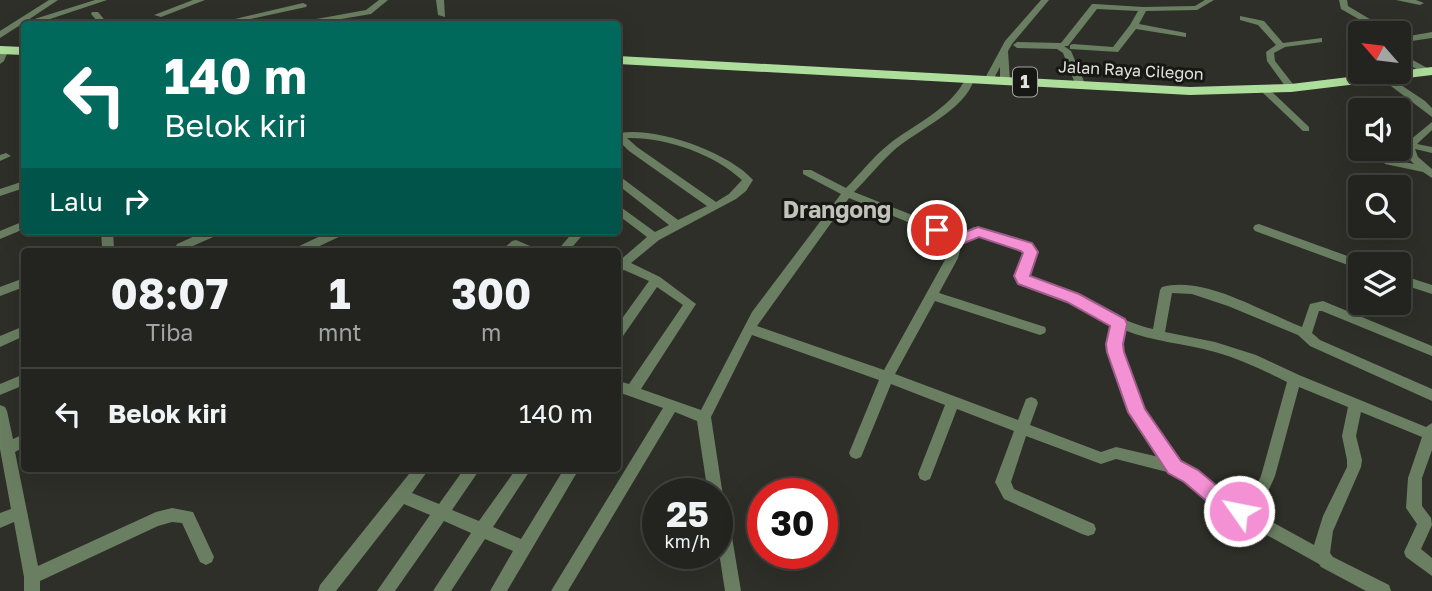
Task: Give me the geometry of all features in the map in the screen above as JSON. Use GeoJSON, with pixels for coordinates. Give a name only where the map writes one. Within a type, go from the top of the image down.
{"type":"FeatureCollection","features":[{"type":"Feature","properties":{"kind":"highway"},"geometry":{"type":"LineString","coordinates":[[1,54],[21,51]]}},
{"type":"Feature","properties":{"kind":"highway","name":"Jalan Raya Cilegon"},"geometry":{"type":"LineString","coordinates":[[621,60],[1190,91],[1265,90],[1348,82]]}},
{"type":"Feature","properties":{"kind":"highway","name":"Jalan Raya Cilegon"},"geometry":{"type":"LineString","coordinates":[[1411,74],[1429,71]]}},
{"type":"Feature","properties":{"kind":"street"},"geometry":{"type":"LineString","coordinates":[[22,21],[54,0]]}},
{"type":"Feature","properties":{"kind":"street"},"geometry":{"type":"LineString","coordinates":[[38,21],[103,0]]}},
{"type":"Feature","properties":{"kind":"street"},"geometry":{"type":"LineString","coordinates":[[158,15],[201,0]]}},
{"type":"Feature","properties":{"kind":"street"},"geometry":{"type":"LineString","coordinates":[[319,21],[368,12],[384,0]]}},
{"type":"Feature","properties":{"kind":"street"},"geometry":{"type":"LineString","coordinates":[[440,0],[442,15]]}},
{"type":"Feature","properties":{"kind":"street"},"geometry":{"type":"LineString","coordinates":[[989,80],[1004,50],[1022,24],[1045,0]]}},
{"type":"Feature","properties":{"kind":"street"},"geometry":{"type":"LineString","coordinates":[[1017,45],[1115,50],[1146,9],[1158,0]]}},
{"type":"Feature","properties":{"kind":"street"},"geometry":{"type":"LineString","coordinates":[[1066,47],[1096,3],[1146,9],[1202,7],[1210,0]]}},
{"type":"Feature","properties":{"kind":"street"},"geometry":{"type":"LineString","coordinates":[[1343,0],[1344,7],[1368,21]]}},
{"type":"Feature","properties":{"kind":"street"},"geometry":{"type":"LineString","coordinates":[[1400,0],[1419,2],[1430,12]]}},
{"type":"Feature","properties":{"kind":"street"},"geometry":{"type":"LineString","coordinates":[[231,21],[303,5]]}},
{"type":"Feature","properties":{"kind":"street"},"geometry":{"type":"LineString","coordinates":[[95,14],[101,21]]}},
{"type":"Feature","properties":{"kind":"street"},"geometry":{"type":"LineString","coordinates":[[326,21],[338,18]]}},
{"type":"Feature","properties":{"kind":"street"},"geometry":{"type":"LineString","coordinates":[[1243,18],[1261,23],[1280,46]]}},
{"type":"Feature","properties":{"kind":"street"},"geometry":{"type":"LineString","coordinates":[[0,36],[21,22]]}},
{"type":"Feature","properties":{"kind":"street"},"geometry":{"type":"LineString","coordinates":[[1134,26],[1183,35]]}},
{"type":"Feature","properties":{"kind":"street"},"geometry":{"type":"LineString","coordinates":[[0,36],[21,27]]}},
{"type":"Feature","properties":{"kind":"street"},"geometry":{"type":"LineString","coordinates":[[1411,37],[1432,35]]}},
{"type":"Feature","properties":{"kind":"street"},"geometry":{"type":"LineString","coordinates":[[1291,88],[1269,56],[1270,52],[1280,46],[1319,40]]}},
{"type":"Feature","properties":{"kind":"street"},"geometry":{"type":"LineString","coordinates":[[1066,47],[1081,86]]}},
{"type":"Feature","properties":{"kind":"street"},"geometry":{"type":"LineString","coordinates":[[1004,50],[1005,81]]}},
{"type":"Feature","properties":{"kind":"street"},"geometry":{"type":"LineString","coordinates":[[1411,62],[1429,71]]}},
{"type":"Feature","properties":{"kind":"street"},"geometry":{"type":"LineString","coordinates":[[714,478],[704,417],[748,328],[766,299],[847,194],[890,148],[956,100],[967,88],[968,79]]}},
{"type":"Feature","properties":{"kind":"street"},"geometry":{"type":"LineString","coordinates":[[1395,84],[1422,103],[1432,114]]}},
{"type":"Feature","properties":{"kind":"street"},"geometry":{"type":"LineString","coordinates":[[1265,90],[1306,129]]}},
{"type":"Feature","properties":{"kind":"street"},"geometry":{"type":"LineString","coordinates":[[1411,144],[1432,125]]}},
{"type":"Feature","properties":{"kind":"street"},"geometry":{"type":"LineString","coordinates":[[621,137],[635,135],[681,146],[713,158],[747,178],[747,184],[743,188],[715,206],[654,237],[621,266],[656,280],[690,304],[623,390],[704,417]]}},
{"type":"Feature","properties":{"kind":"street"},"geometry":{"type":"LineString","coordinates":[[1420,137],[1432,139]]}},
{"type":"Feature","properties":{"kind":"street"},"geometry":{"type":"LineString","coordinates":[[621,139],[715,206]]}},
{"type":"Feature","properties":{"kind":"street"},"geometry":{"type":"LineString","coordinates":[[1411,145],[1432,150]]}},
{"type":"Feature","properties":{"kind":"street"},"geometry":{"type":"LineString","coordinates":[[1411,152],[1413,158],[1429,172]]}},
{"type":"Feature","properties":{"kind":"street"},"geometry":{"type":"LineString","coordinates":[[1390,162],[1429,172]]}},
{"type":"Feature","properties":{"kind":"street"},"geometry":{"type":"LineString","coordinates":[[807,172],[847,194],[946,233],[957,241]]}},
{"type":"Feature","properties":{"kind":"street"},"geometry":{"type":"LineString","coordinates":[[621,182],[678,226]]}},
{"type":"Feature","properties":{"kind":"street"},"geometry":{"type":"LineString","coordinates":[[0,193],[21,185]]}},
{"type":"Feature","properties":{"kind":"street"},"geometry":{"type":"LineString","coordinates":[[621,212],[654,237]]}},
{"type":"Feature","properties":{"kind":"street"},"geometry":{"type":"LineString","coordinates":[[0,235],[21,226]]}},
{"type":"Feature","properties":{"kind":"street"},"geometry":{"type":"LineString","coordinates":[[1259,228],[1348,261]]}},
{"type":"Feature","properties":{"kind":"street"},"geometry":{"type":"LineString","coordinates":[[957,241],[978,232],[1026,247],[1031,252],[1022,276],[1024,280],[1073,298],[1119,324],[1234,353],[1431,431],[1415,478],[1414,508],[1425,523],[1412,552],[1432,568]]}},
{"type":"Feature","properties":{"kind":"street"},"geometry":{"type":"LineString","coordinates":[[181,248],[207,235]]}},
{"type":"Feature","properties":{"kind":"street"},"geometry":{"type":"LineString","coordinates":[[305,248],[333,235]]}},
{"type":"Feature","properties":{"kind":"street"},"geometry":{"type":"LineString","coordinates":[[856,453],[887,377],[952,258],[957,241]]}},
{"type":"Feature","properties":{"kind":"street"},"geometry":{"type":"LineString","coordinates":[[621,329],[656,280]]}},
{"type":"Feature","properties":{"kind":"street"},"geometry":{"type":"LineString","coordinates":[[0,292],[21,283]]}},
{"type":"Feature","properties":{"kind":"street"},"geometry":{"type":"LineString","coordinates":[[1411,283],[1432,290]]}},
{"type":"Feature","properties":{"kind":"street"},"geometry":{"type":"LineString","coordinates":[[1158,336],[1166,290],[1173,286],[1215,296],[1303,332],[1314,343],[1432,395]]}},
{"type":"Feature","properties":{"kind":"street"},"geometry":{"type":"LineString","coordinates":[[931,295],[1040,330]]}},
{"type":"Feature","properties":{"kind":"street"},"geometry":{"type":"LineString","coordinates":[[1303,332],[1308,329],[1314,307],[1323,306],[1432,351]]}},
{"type":"Feature","properties":{"kind":"street"},"geometry":{"type":"LineString","coordinates":[[1119,324],[1114,344],[1115,352],[1129,392],[1138,412],[1174,467]]}},
{"type":"Feature","properties":{"kind":"street"},"geometry":{"type":"LineString","coordinates":[[748,328],[1101,458],[1116,453],[1174,467],[1191,476],[1223,503],[1383,591]]}},
{"type":"Feature","properties":{"kind":"street"},"geometry":{"type":"LineString","coordinates":[[0,342],[21,332]]}},
{"type":"Feature","properties":{"kind":"street"},"geometry":{"type":"LineString","coordinates":[[1249,516],[1268,476],[1294,379]]}},
{"type":"Feature","properties":{"kind":"street"},"geometry":{"type":"LineString","coordinates":[[0,390],[21,380]]}},
{"type":"Feature","properties":{"kind":"street"},"geometry":{"type":"LineString","coordinates":[[925,474],[953,402]]}},
{"type":"Feature","properties":{"kind":"street"},"geometry":{"type":"LineString","coordinates":[[1031,403],[1003,482],[1004,489],[1009,494],[1088,529]]}},
{"type":"Feature","properties":{"kind":"street"},"geometry":{"type":"LineString","coordinates":[[1321,557],[1319,551],[1329,521],[1354,467],[1349,437],[1356,403]]}},
{"type":"Feature","properties":{"kind":"street"},"geometry":{"type":"LineString","coordinates":[[559,591],[672,405]]}},
{"type":"Feature","properties":{"kind":"street"},"geometry":{"type":"LineString","coordinates":[[0,411],[32,584],[156,519],[172,515],[187,517],[206,557]]}},
{"type":"Feature","properties":{"kind":"street"},"geometry":{"type":"LineString","coordinates":[[326,591],[420,472]]}},
{"type":"Feature","properties":{"kind":"street"},"geometry":{"type":"LineString","coordinates":[[385,591],[471,472]]}},
{"type":"Feature","properties":{"kind":"street"},"geometry":{"type":"LineString","coordinates":[[441,591],[522,472]]}},
{"type":"Feature","properties":{"kind":"street"},"geometry":{"type":"LineString","coordinates":[[498,591],[570,472]]}},
{"type":"Feature","properties":{"kind":"street"},"geometry":{"type":"LineString","coordinates":[[402,496],[524,548]]}},
{"type":"Feature","properties":{"kind":"street"},"geometry":{"type":"LineString","coordinates":[[0,521],[20,512]]}},
{"type":"Feature","properties":{"kind":"street"},"geometry":{"type":"LineString","coordinates":[[729,569],[733,591]]}},
{"type":"Feature","properties":{"kind":"district","name":"Drangong"},"geometry":{"type":"Point","coordinates":[837,210]}},
{"type":"Feature","properties":{"kind":"route"},"geometry":{"type":"LineString","coordinates":[[937,230],[957,241],[970,233],[978,232],[1029,248],[1031,252],[1022,276],[1024,280],[1073,298],[1119,324],[1115,336],[1115,352],[1138,412],[1174,467],[1191,476],[1223,503],[1239,511]]}}]}
